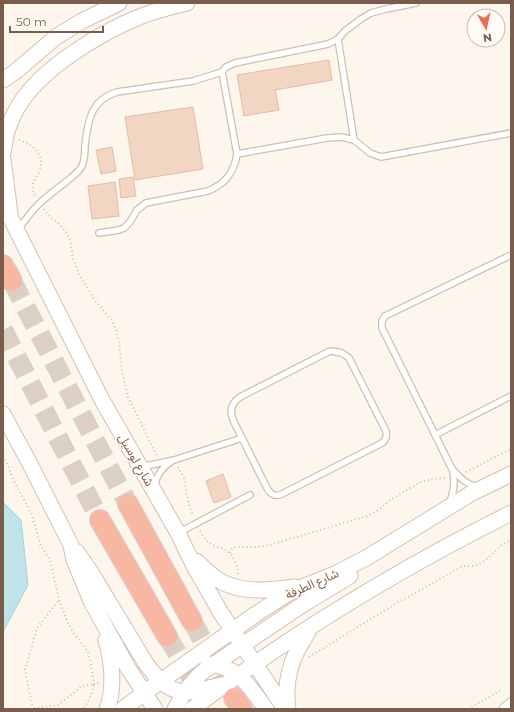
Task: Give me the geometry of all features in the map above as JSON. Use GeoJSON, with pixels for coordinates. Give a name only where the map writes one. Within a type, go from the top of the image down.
{"type":"FeatureCollection","features":[{"type":"Feature","properties":{"kind":"highway"},"geometry":{"type":"LineString","coordinates":[[128,504],[192,621]]}},
{"type":"Feature","properties":{"kind":"highway"},"geometry":{"type":"LineString","coordinates":[[100,520],[167,636]]}},
{"type":"Feature","properties":{"kind":"main road"},"geometry":{"type":"LineString","coordinates":[[3,80],[15,72],[56,37],[82,21],[120,3]]}},
{"type":"Feature","properties":{"kind":"main road"},"geometry":{"type":"LineString","coordinates":[[3,152],[8,127],[26,94],[38,81],[54,68],[79,50],[118,27],[158,10],[187,3]]}},
{"type":"Feature","properties":{"kind":"main road"},"geometry":{"type":"LineString","coordinates":[[3,159],[10,217]]}},
{"type":"Feature","properties":{"kind":"main road","name":"شارع لوسيل"},"geometry":{"type":"LineString","coordinates":[[3,203],[102,400],[178,533],[221,613],[285,709]]}},
{"type":"Feature","properties":{"kind":"main road"},"geometry":{"type":"LineString","coordinates":[[3,414],[71,545],[85,563],[152,673],[173,688],[234,697]]}},
{"type":"Feature","properties":{"kind":"main road","name":"شارع الطرفة"},"geometry":{"type":"LineString","coordinates":[[123,709],[144,693],[173,688],[185,664],[286,594],[335,574],[391,543],[472,493],[511,474]]}},
{"type":"Feature","properties":{"kind":"main road"},"geometry":{"type":"LineString","coordinates":[[234,697],[238,675],[310,627],[404,570],[511,513]]}},
{"type":"Feature","properties":{"kind":"main road"},"geometry":{"type":"LineString","coordinates":[[71,545],[74,560],[91,601],[128,668],[154,708],[173,688],[207,664],[242,645],[360,570],[391,543]]}},
{"type":"Feature","properties":{"kind":"main road"},"geometry":{"type":"LineString","coordinates":[[188,554],[214,577],[233,586],[257,590],[302,587]]}},
{"type":"Feature","properties":{"kind":"main road"},"geometry":{"type":"LineString","coordinates":[[207,664],[209,656],[218,641],[221,631],[221,613]]}},
{"type":"Feature","properties":{"kind":"main road"},"geometry":{"type":"LineString","coordinates":[[100,618],[110,658],[112,681],[107,709]]}},
{"type":"Feature","properties":{"kind":"main road"},"geometry":{"type":"LineString","coordinates":[[288,709],[287,683],[289,672],[298,649],[310,627]]}},
{"type":"Feature","properties":{"kind":"main road"},"geometry":{"type":"LineString","coordinates":[[185,664],[207,664],[233,672],[246,682],[266,709]]}},
{"type":"Feature","properties":{"kind":"main road"},"geometry":{"type":"LineString","coordinates":[[173,688],[175,709]]}},
{"type":"Feature","properties":{"kind":"main road"},"geometry":{"type":"LineString","coordinates":[[192,709],[234,697]]}},
{"type":"Feature","properties":{"kind":"street"},"geometry":{"type":"LineString","coordinates":[[505,709],[511,704]]}},
{"type":"Feature","properties":{"kind":"lane"},"geometry":{"type":"LineString","coordinates":[[17,230],[40,203],[81,168],[84,158],[90,116],[98,102],[110,94],[205,78],[222,72],[226,67],[235,63],[328,44],[338,39],[345,31],[360,19],[371,13],[416,3]]}},
{"type":"Feature","properties":{"kind":"lane"},"geometry":{"type":"LineString","coordinates":[[338,39],[354,140]]}},
{"type":"Feature","properties":{"kind":"lane"},"geometry":{"type":"LineString","coordinates":[[100,233],[124,228],[130,222],[137,210],[146,203],[208,191],[222,184],[227,178],[232,171],[237,154],[222,72]]}},
{"type":"Feature","properties":{"kind":"lane"},"geometry":{"type":"LineString","coordinates":[[237,154],[326,138],[341,137],[354,140],[370,153],[380,157],[511,133]]}},
{"type":"Feature","properties":{"kind":"lane"},"geometry":{"type":"LineString","coordinates":[[483,488],[469,484],[456,477],[381,325],[385,316],[511,255]]}},
{"type":"Feature","properties":{"kind":"lane"},"geometry":{"type":"LineString","coordinates":[[332,351],[342,353],[349,358],[386,431],[386,439],[382,443],[276,496],[268,490],[242,438],[231,412],[233,403],[236,400],[323,354],[332,351]]}},
{"type":"Feature","properties":{"kind":"lane"},"geometry":{"type":"LineString","coordinates":[[435,435],[511,396]]}},
{"type":"Feature","properties":{"kind":"lane"},"geometry":{"type":"LineString","coordinates":[[140,467],[174,460],[242,438]]}},
{"type":"Feature","properties":{"kind":"lane"},"geometry":{"type":"LineString","coordinates":[[153,490],[160,472],[168,463],[174,460]]}},
{"type":"Feature","properties":{"kind":"lane"},"geometry":{"type":"LineString","coordinates":[[444,511],[452,495],[456,477]]}},
{"type":"Feature","properties":{"kind":"lane"},"geometry":{"type":"LineString","coordinates":[[178,533],[250,495]]}},
{"type":"Feature","properties":{"kind":"path"},"geometry":{"type":"LineString","coordinates":[[6,135],[28,143],[34,146],[38,151],[40,158],[40,169],[33,182],[32,188],[34,194],[50,217],[67,233],[70,240],[73,259],[79,274],[96,302],[112,321],[116,329],[122,372],[128,398],[156,451],[160,463]]}},
{"type":"Feature","properties":{"kind":"path"},"geometry":{"type":"LineString","coordinates":[[230,553],[232,548],[250,548],[270,545],[367,516],[419,483],[431,479],[456,477],[511,449]]}},
{"type":"Feature","properties":{"kind":"path"},"geometry":{"type":"LineString","coordinates":[[3,456],[32,515],[40,544],[50,560],[59,600],[68,623],[88,652],[92,664],[94,684],[92,695],[83,709]]}},
{"type":"Feature","properties":{"kind":"path"},"geometry":{"type":"LineString","coordinates":[[305,660],[397,603],[463,566],[474,566],[481,563],[502,545],[511,540]]}},
{"type":"Feature","properties":{"kind":"path"},"geometry":{"type":"LineString","coordinates":[[59,600],[37,628],[25,670],[34,709],[58,705],[82,686],[112,681]]}},
{"type":"Feature","properties":{"kind":"path"},"geometry":{"type":"LineString","coordinates":[[468,709],[501,690]]}},
{"type":"Feature","properties":{"kind":"water"},"geometry":{"type":"Polygon","coordinates":[[[3,502],[21,520],[28,585],[3,632],[3,502]]]}},
{"type":"Feature","properties":{"kind":"building"},"geometry":{"type":"Polygon","coordinates":[[[329,60],[332,80],[275,90],[279,110],[244,116],[237,75],[329,60]]]}},
{"type":"Feature","properties":{"kind":"building"},"geometry":{"type":"Polygon","coordinates":[[[193,107],[203,169],[135,180],[125,117],[193,107]]]}},
{"type":"Feature","properties":{"kind":"building"},"geometry":{"type":"Polygon","coordinates":[[[112,147],[116,171],[101,174],[96,150],[112,147]]]}},
{"type":"Feature","properties":{"kind":"building"},"geometry":{"type":"Polygon","coordinates":[[[133,177],[136,196],[121,198],[119,179],[133,177]]]}},
{"type":"Feature","properties":{"kind":"building"},"geometry":{"type":"Polygon","coordinates":[[[115,182],[119,216],[92,219],[88,186],[115,182]]]}},
{"type":"Feature","properties":{"kind":"building"},"geometry":{"type":"Polygon","coordinates":[[[223,474],[231,497],[214,503],[206,481],[223,474]]]}},
{"type":"Feature","properties":{"kind":"tunnel"},"geometry":{"type":"LineString","coordinates":[[12,281],[128,504]]}},
{"type":"Feature","properties":{"kind":"tunnel"},"geometry":{"type":"LineString","coordinates":[[3,330],[100,520]]}},
{"type":"Feature","properties":{"kind":"tunnel"},"geometry":{"type":"LineString","coordinates":[[192,621],[234,698]]}},
{"type":"Feature","properties":{"kind":"tunnel"},"geometry":{"type":"LineString","coordinates":[[167,636],[210,709]]}}]}
